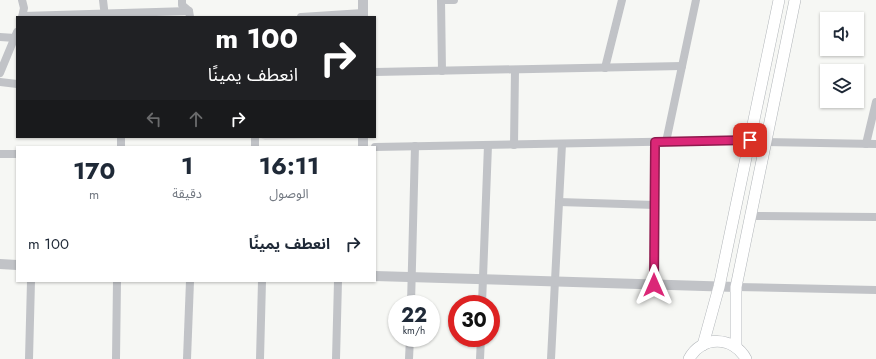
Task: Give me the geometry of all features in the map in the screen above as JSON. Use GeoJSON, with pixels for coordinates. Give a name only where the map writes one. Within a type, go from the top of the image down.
{"type":"FeatureCollection","features":[{"type":"Feature","properties":{"kind":"main road"},"geometry":{"type":"LineString","coordinates":[[703,345],[718,287],[750,140],[778,0]]}},
{"type":"Feature","properties":{"kind":"main road"},"geometry":{"type":"LineString","coordinates":[[736,347],[736,287],[795,0]]}},
{"type":"Feature","properties":{"kind":"main road"},"geometry":{"type":"LineString","coordinates":[[689,359],[694,352],[703,345],[714,341],[726,342],[736,347],[746,358]]}},
{"type":"Feature","properties":{"kind":"street"},"geometry":{"type":"LineString","coordinates":[[22,0],[24,8],[22,16],[190,14]]}},
{"type":"Feature","properties":{"kind":"street"},"geometry":{"type":"LineString","coordinates":[[103,0],[105,15]]}},
{"type":"Feature","properties":{"kind":"street"},"geometry":{"type":"LineString","coordinates":[[182,0],[182,4],[190,14]]}},
{"type":"Feature","properties":{"kind":"street"},"geometry":{"type":"LineString","coordinates":[[332,16],[363,15],[363,0]]}},
{"type":"Feature","properties":{"kind":"street"},"geometry":{"type":"LineString","coordinates":[[442,71],[441,0],[454,0]]}},
{"type":"Feature","properties":{"kind":"street"},"geometry":{"type":"LineString","coordinates":[[605,68],[622,0]]}},
{"type":"Feature","properties":{"kind":"street"},"geometry":{"type":"LineString","coordinates":[[666,142],[696,0]]}},
{"type":"Feature","properties":{"kind":"street"},"geometry":{"type":"LineString","coordinates":[[0,37],[16,35],[0,73]]}},
{"type":"Feature","properties":{"kind":"street"},"geometry":{"type":"LineString","coordinates":[[376,72],[682,66]]}},
{"type":"Feature","properties":{"kind":"street"},"geometry":{"type":"LineString","coordinates":[[514,145],[515,70]]}},
{"type":"Feature","properties":{"kind":"street"},"geometry":{"type":"LineString","coordinates":[[0,82],[16,84]]}},
{"type":"Feature","properties":{"kind":"street"},"geometry":{"type":"LineString","coordinates":[[866,144],[876,102]]}},
{"type":"Feature","properties":{"kind":"street"},"geometry":{"type":"LineString","coordinates":[[376,147],[750,140]]}},
{"type":"Feature","properties":{"kind":"street"},"geometry":{"type":"LineString","coordinates":[[654,285],[655,142]]}},
{"type":"Feature","properties":{"kind":"street"},"geometry":{"type":"LineString","coordinates":[[765,142],[876,144]]}},
{"type":"Feature","properties":{"kind":"street"},"geometry":{"type":"LineString","coordinates":[[551,359],[562,144]]}},
{"type":"Feature","properties":{"kind":"street"},"geometry":{"type":"LineString","coordinates":[[482,295],[488,145]]}},
{"type":"Feature","properties":{"kind":"street"},"geometry":{"type":"LineString","coordinates":[[411,295],[415,146]]}},
{"type":"Feature","properties":{"kind":"street"},"geometry":{"type":"LineString","coordinates":[[0,154],[16,154]]}},
{"type":"Feature","properties":{"kind":"street"},"geometry":{"type":"LineString","coordinates":[[559,202],[655,205]]}},
{"type":"Feature","properties":{"kind":"street"},"geometry":{"type":"LineString","coordinates":[[750,216],[876,217]]}},
{"type":"Feature","properties":{"kind":"street"},"geometry":{"type":"LineString","coordinates":[[0,264],[16,265]]}},
{"type":"Feature","properties":{"kind":"street"},"geometry":{"type":"LineString","coordinates":[[376,276],[718,287],[876,290]]}},
{"type":"Feature","properties":{"kind":"street"},"geometry":{"type":"LineString","coordinates":[[29,359],[31,282]]}},
{"type":"Feature","properties":{"kind":"street"},"geometry":{"type":"LineString","coordinates":[[116,359],[118,282]]}},
{"type":"Feature","properties":{"kind":"street"},"geometry":{"type":"LineString","coordinates":[[187,359],[190,282]]}},
{"type":"Feature","properties":{"kind":"street"},"geometry":{"type":"LineString","coordinates":[[260,359],[262,282]]}},
{"type":"Feature","properties":{"kind":"street"},"geometry":{"type":"LineString","coordinates":[[336,359],[338,282]]}},
{"type":"Feature","properties":{"kind":"street"},"geometry":{"type":"LineString","coordinates":[[409,359],[410,347]]}},
{"type":"Feature","properties":{"kind":"street"},"geometry":{"type":"LineString","coordinates":[[480,359],[481,347]]}},
{"type":"Feature","properties":{"kind":"shaded area"},"geometry":{"type":"Polygon","coordinates":[[[261,138],[320,138],[265,140],[261,138]]]}},
{"type":"Feature","properties":{"kind":"route"},"geometry":{"type":"LineString","coordinates":[[654,285],[655,142],[750,140]]}}]}
